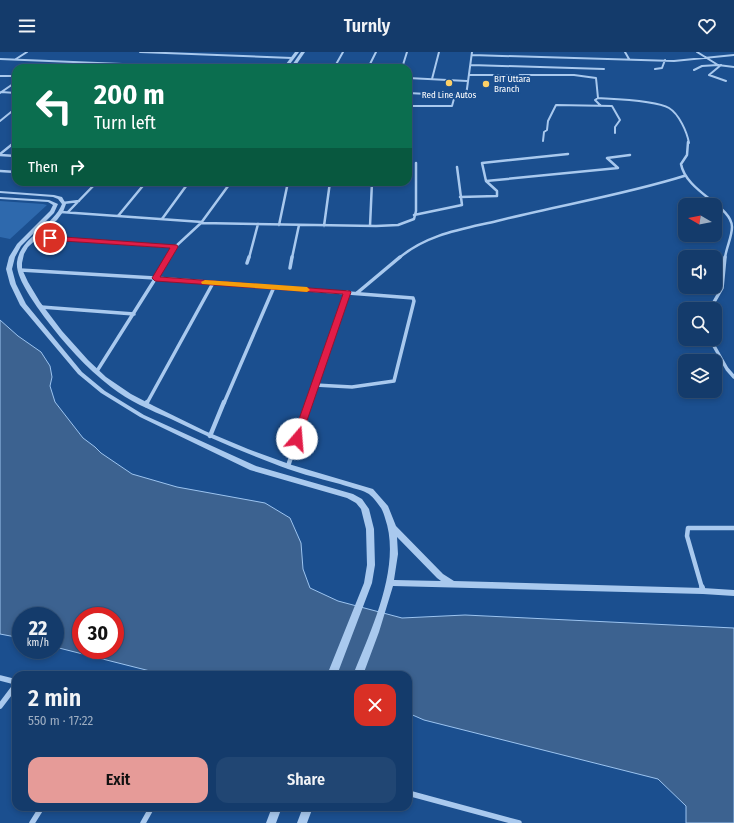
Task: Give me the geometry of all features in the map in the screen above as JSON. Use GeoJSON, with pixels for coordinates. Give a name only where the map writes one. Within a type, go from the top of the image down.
{"type":"FeatureCollection","features":[{"type":"Feature","properties":{"kind":"street"},"geometry":{"type":"LineString","coordinates":[[16,59],[27,52]]}},
{"type":"Feature","properties":{"kind":"street"},"geometry":{"type":"LineString","coordinates":[[140,52],[292,58]]}},
{"type":"Feature","properties":{"kind":"street"},"geometry":{"type":"LineString","coordinates":[[218,55],[221,52]]}},
{"type":"Feature","properties":{"kind":"street"},"geometry":{"type":"LineString","coordinates":[[252,56],[255,52]]}},
{"type":"Feature","properties":{"kind":"street"},"geometry":{"type":"LineString","coordinates":[[288,64],[296,52]]}},
{"type":"Feature","properties":{"kind":"street"},"geometry":{"type":"LineString","coordinates":[[295,64],[303,52]]}},
{"type":"Feature","properties":{"kind":"street"},"geometry":{"type":"LineString","coordinates":[[336,64],[343,52]]}},
{"type":"Feature","properties":{"kind":"street"},"geometry":{"type":"LineString","coordinates":[[370,64],[376,52]]}},
{"type":"Feature","properties":{"kind":"street"},"geometry":{"type":"LineString","coordinates":[[403,64],[407,52]]}},
{"type":"Feature","properties":{"kind":"street"},"geometry":{"type":"LineString","coordinates":[[432,79],[439,52]]}},
{"type":"Feature","properties":{"kind":"street"},"geometry":{"type":"LineString","coordinates":[[625,52],[629,59]]}},
{"type":"Feature","properties":{"kind":"street"},"geometry":{"type":"LineString","coordinates":[[697,52],[710,58],[719,65]]}},
{"type":"Feature","properties":{"kind":"street"},"geometry":{"type":"LineString","coordinates":[[412,93],[466,96],[472,54],[665,60],[710,58],[734,55]]}},
{"type":"Feature","properties":{"kind":"street"},"geometry":{"type":"LineString","coordinates":[[0,60],[16,59],[73,64]]}},
{"type":"Feature","properties":{"kind":"street"},"geometry":{"type":"LineString","coordinates":[[0,60],[101,64]]}},
{"type":"Feature","properties":{"kind":"street"},"geometry":{"type":"LineString","coordinates":[[654,69],[662,68],[665,60]]}},
{"type":"Feature","properties":{"kind":"street"},"geometry":{"type":"LineString","coordinates":[[471,65],[604,69]]}},
{"type":"Feature","properties":{"kind":"street"},"geometry":{"type":"LineString","coordinates":[[719,65],[709,75],[726,81]]}},
{"type":"Feature","properties":{"kind":"street"},"geometry":{"type":"LineString","coordinates":[[694,70],[702,66],[719,65],[734,67]]}},
{"type":"Feature","properties":{"kind":"street"},"geometry":{"type":"LineString","coordinates":[[547,67],[550,75]]}},
{"type":"Feature","properties":{"kind":"street"},"geometry":{"type":"LineString","coordinates":[[469,75],[550,75],[596,78],[598,98],[595,100],[601,106]]}},
{"type":"Feature","properties":{"kind":"street"},"geometry":{"type":"LineString","coordinates":[[0,76],[12,76]]}},
{"type":"Feature","properties":{"kind":"street"},"geometry":{"type":"LineString","coordinates":[[412,78],[467,81]]}},
{"type":"Feature","properties":{"kind":"street"},"geometry":{"type":"LineString","coordinates":[[0,93],[12,85]]}},
{"type":"Feature","properties":{"kind":"street"},"geometry":{"type":"LineString","coordinates":[[0,93],[12,93]]}},
{"type":"Feature","properties":{"kind":"street"},"geometry":{"type":"LineString","coordinates":[[412,106],[452,106],[455,95]]}},
{"type":"Feature","properties":{"kind":"street"},"geometry":{"type":"LineString","coordinates":[[598,98],[667,106],[677,116],[688,139],[686,159],[681,164],[681,170],[684,176],[708,200],[725,213],[732,227],[732,238],[726,250],[722,288],[714,302]]}},
{"type":"Feature","properties":{"kind":"street"},"geometry":{"type":"LineString","coordinates":[[543,141],[544,132],[547,130],[548,121],[556,104],[612,106],[618,114],[620,120],[615,127],[614,132]]}},
{"type":"Feature","properties":{"kind":"street"},"geometry":{"type":"LineString","coordinates":[[0,121],[12,111]]}},
{"type":"Feature","properties":{"kind":"street"},"geometry":{"type":"LineString","coordinates":[[0,155],[12,144]]}},
{"type":"Feature","properties":{"kind":"street"},"geometry":{"type":"LineString","coordinates":[[460,197],[496,196],[497,190],[486,181],[482,163],[568,154]]}},
{"type":"Feature","properties":{"kind":"street"},"geometry":{"type":"LineString","coordinates":[[0,155],[12,156]]}},
{"type":"Feature","properties":{"kind":"street"},"geometry":{"type":"LineString","coordinates":[[486,181],[618,168],[607,158],[630,155]]}},
{"type":"Feature","properties":{"kind":"street"},"geometry":{"type":"LineString","coordinates":[[61,212],[202,222],[324,226],[392,226],[408,223],[414,219],[416,163]]}},
{"type":"Feature","properties":{"kind":"street"},"geometry":{"type":"LineString","coordinates":[[414,215],[462,205],[457,167]]}},
{"type":"Feature","properties":{"kind":"street"},"geometry":{"type":"LineString","coordinates":[[0,171],[12,172]]}},
{"type":"Feature","properties":{"kind":"street"},"geometry":{"type":"LineString","coordinates":[[357,293],[408,250],[431,237],[561,205],[643,189],[684,176]]}},
{"type":"Feature","properties":{"kind":"street"},"geometry":{"type":"LineString","coordinates":[[68,212],[93,186]]}},
{"type":"Feature","properties":{"kind":"street"},"geometry":{"type":"LineString","coordinates":[[118,216],[143,186]]}},
{"type":"Feature","properties":{"kind":"street"},"geometry":{"type":"LineString","coordinates":[[162,219],[186,186]]}},
{"type":"Feature","properties":{"kind":"street"},"geometry":{"type":"LineString","coordinates":[[97,371],[175,247],[202,222],[228,186]]}},
{"type":"Feature","properties":{"kind":"street"},"geometry":{"type":"LineString","coordinates":[[279,225],[287,186]]}},
{"type":"Feature","properties":{"kind":"street"},"geometry":{"type":"LineString","coordinates":[[324,226],[329,186]]}},
{"type":"Feature","properties":{"kind":"street"},"geometry":{"type":"LineString","coordinates":[[370,226],[372,186]]}},
{"type":"Feature","properties":{"kind":"street"},"geometry":{"type":"LineString","coordinates":[[0,192],[62,201],[79,200]]}},
{"type":"Feature","properties":{"kind":"street"},"geometry":{"type":"LineString","coordinates":[[0,198],[53,199]]}},
{"type":"Feature","properties":{"kind":"street"},"geometry":{"type":"LineString","coordinates":[[53,199],[56,204],[52,212],[27,236],[12,257],[9,269],[13,284],[23,305],[49,338],[80,373],[103,392],[142,416],[253,468],[350,496],[359,501],[365,509],[370,529],[371,565],[368,583],[334,671]]}},
{"type":"Feature","properties":{"kind":"street"},"geometry":{"type":"LineString","coordinates":[[62,201],[61,212],[34,237],[24,250],[19,261],[20,270],[41,307],[61,335],[97,371],[114,386],[146,405],[210,436],[288,466],[370,491],[381,499],[389,514],[394,550],[394,570],[390,587],[359,671]]}},
{"type":"Feature","properties":{"kind":"street"},"geometry":{"type":"LineString","coordinates":[[247,263],[258,224]]}},
{"type":"Feature","properties":{"kind":"street"},"geometry":{"type":"LineString","coordinates":[[290,268],[299,225]]}},
{"type":"Feature","properties":{"kind":"street"},"geometry":{"type":"LineString","coordinates":[[34,237],[175,247]]}},
{"type":"Feature","properties":{"kind":"street"},"geometry":{"type":"LineString","coordinates":[[20,270],[155,278],[413,298],[414,301],[394,381],[352,387],[315,385]]}},
{"type":"Feature","properties":{"kind":"street"},"geometry":{"type":"LineString","coordinates":[[146,405],[213,283]]}},
{"type":"Feature","properties":{"kind":"street"},"geometry":{"type":"LineString","coordinates":[[210,436],[274,287]]}},
{"type":"Feature","properties":{"kind":"street"},"geometry":{"type":"LineString","coordinates":[[288,466],[347,292]]}},
{"type":"Feature","properties":{"kind":"street"},"geometry":{"type":"LineString","coordinates":[[41,307],[134,314]]}},
{"type":"Feature","properties":{"kind":"street"},"geometry":{"type":"LineString","coordinates":[[714,346],[727,369],[734,377]]}},
{"type":"Feature","properties":{"kind":"street"},"geometry":{"type":"LineString","coordinates":[[391,526],[434,570],[451,584]]}},
{"type":"Feature","properties":{"kind":"street"},"geometry":{"type":"LineString","coordinates":[[703,591],[687,536],[688,528],[734,528]]}},
{"type":"Feature","properties":{"kind":"street"},"geometry":{"type":"LineString","coordinates":[[390,587],[451,584],[734,593]]}},
{"type":"Feature","properties":{"kind":"street"},"geometry":{"type":"LineString","coordinates":[[0,678],[12,681]]}},
{"type":"Feature","properties":{"kind":"street"},"geometry":{"type":"LineString","coordinates":[[0,706],[12,690]]}},
{"type":"Feature","properties":{"kind":"street"},"geometry":{"type":"LineString","coordinates":[[412,794],[519,823]]}},
{"type":"Feature","properties":{"kind":"street"},"geometry":{"type":"LineString","coordinates":[[32,823],[40,811]]}},
{"type":"Feature","properties":{"kind":"street"},"geometry":{"type":"LineString","coordinates":[[143,823],[150,811]]}},
{"type":"Feature","properties":{"kind":"street"},"geometry":{"type":"LineString","coordinates":[[270,823],[275,811]]}},
{"type":"Feature","properties":{"kind":"street"},"geometry":{"type":"LineString","coordinates":[[302,823],[306,811]]}},
{"type":"Feature","properties":{"kind":"shaded area"},"geometry":{"type":"Polygon","coordinates":[[[0,201],[47,205],[10,239],[0,237],[0,201]]]}},
{"type":"Feature","properties":{"kind":"shaded area"},"geometry":{"type":"Polygon","coordinates":[[[0,320],[18,336],[41,352],[50,366],[52,377],[50,386],[55,402],[83,438],[101,453],[132,474],[177,487],[265,503],[290,518],[301,543],[303,569],[310,588],[338,601],[402,618],[465,615],[734,628],[734,823],[686,823],[686,806],[658,779],[424,720],[412,715],[412,671],[150,671],[103,659],[124,659],[124,607],[72,607],[72,651],[64,649],[64,607],[12,607],[12,636],[0,634],[0,320]]]}},
{"type":"Feature","properties":{"kind":"slow traffic"},"geometry":{"type":"LineString","coordinates":[[205,282],[307,290]]}},
{"type":"Feature","properties":{"kind":"place","name":"Red Line Autos"},"geometry":{"type":"Point","coordinates":[449,83]}},
{"type":"Feature","properties":{"kind":"place","name":"BIT Uttara Branch"},"geometry":{"type":"Point","coordinates":[486,84]}},
{"type":"Feature","properties":{"kind":"route"},"geometry":{"type":"LineString","coordinates":[[50,238],[175,247],[155,278],[347,292],[297,439]]}}]}
